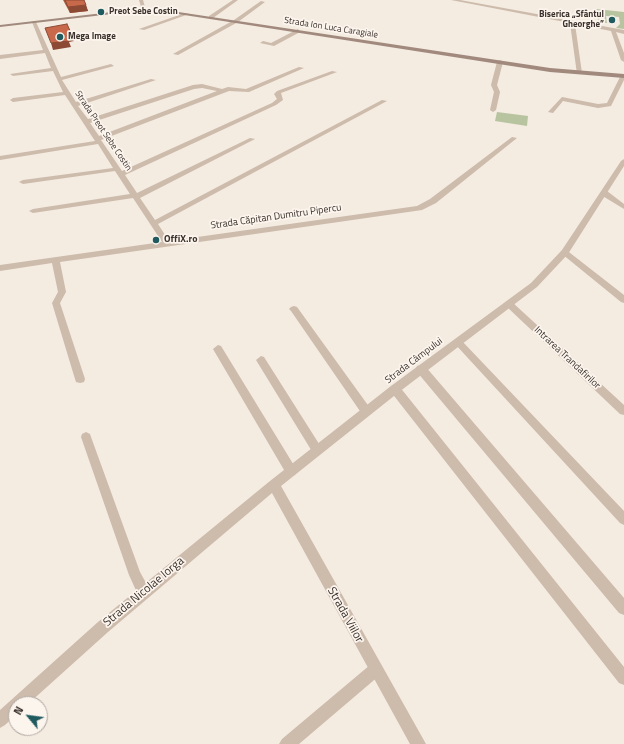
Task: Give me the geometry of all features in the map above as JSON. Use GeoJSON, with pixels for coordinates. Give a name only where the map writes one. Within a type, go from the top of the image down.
{"type":"FeatureCollection","features":[{"type":"Feature","properties":{"kind":"main road","name":"Strada Ion Luca Caragiale"},"geometry":{"type":"LineString","coordinates":[[0,26],[144,10],[211,17],[579,73],[624,76]]}},
{"type":"Feature","properties":{"kind":"street"},"geometry":{"type":"LineString","coordinates":[[141,0],[144,10]]}},
{"type":"Feature","properties":{"kind":"street"},"geometry":{"type":"LineString","coordinates":[[211,17],[236,0]]}},
{"type":"Feature","properties":{"kind":"street"},"geometry":{"type":"LineString","coordinates":[[453,0],[624,32]]}},
{"type":"Feature","properties":{"kind":"street"},"geometry":{"type":"LineString","coordinates":[[176,54],[236,21],[263,2]]}},
{"type":"Feature","properties":{"kind":"street"},"geometry":{"type":"LineString","coordinates":[[142,29],[187,14]]}},
{"type":"Feature","properties":{"kind":"street","name":"Strada Preot Sebe Costin"},"geometry":{"type":"LineString","coordinates":[[34,22],[59,79],[74,105],[167,244]]}},
{"type":"Feature","properties":{"kind":"street"},"geometry":{"type":"LineString","coordinates":[[572,22],[579,73]]}},
{"type":"Feature","properties":{"kind":"street"},"geometry":{"type":"LineString","coordinates":[[613,30],[624,60]]}},
{"type":"Feature","properties":{"kind":"street"},"geometry":{"type":"LineString","coordinates":[[263,43],[272,45],[298,31]]}},
{"type":"Feature","properties":{"kind":"street"},"geometry":{"type":"LineString","coordinates":[[0,57],[46,51]]}},
{"type":"Feature","properties":{"kind":"street"},"geometry":{"type":"LineString","coordinates":[[493,110],[497,92],[494,85],[500,62]]}},
{"type":"Feature","properties":{"kind":"street"},"geometry":{"type":"LineString","coordinates":[[59,79],[111,66]]}},
{"type":"Feature","properties":{"kind":"street"},"geometry":{"type":"LineString","coordinates":[[13,74],[54,68]]}},
{"type":"Feature","properties":{"kind":"street"},"geometry":{"type":"LineString","coordinates":[[0,158],[99,141],[230,88],[248,91],[301,68]]}},
{"type":"Feature","properties":{"kind":"street"},"geometry":{"type":"LineString","coordinates":[[23,182],[119,172],[274,104],[280,100],[277,94],[279,92],[334,72]]}},
{"type":"Feature","properties":{"kind":"street"},"geometry":{"type":"LineString","coordinates":[[550,112],[562,99],[600,106],[609,105],[624,76]]}},
{"type":"Feature","properties":{"kind":"street"},"geometry":{"type":"LineString","coordinates":[[74,105],[153,80]]}},
{"type":"Feature","properties":{"kind":"street"},"geometry":{"type":"LineString","coordinates":[[86,122],[193,87],[202,86],[223,91]]}},
{"type":"Feature","properties":{"kind":"street"},"geometry":{"type":"LineString","coordinates":[[13,100],[67,93]]}},
{"type":"Feature","properties":{"kind":"street"},"geometry":{"type":"LineString","coordinates":[[154,223],[384,101]]}},
{"type":"Feature","properties":{"kind":"street","name":"Strada Căpitan Dumitru Pipercu"},"geometry":{"type":"LineString","coordinates":[[0,268],[426,206],[514,138]]}},
{"type":"Feature","properties":{"kind":"street"},"geometry":{"type":"LineString","coordinates":[[33,211],[136,196],[252,139]]}},
{"type":"Feature","properties":{"kind":"street","name":"Strada Câmpului"},"geometry":{"type":"LineString","coordinates":[[274,485],[366,411],[544,276],[565,252],[624,161]]}},
{"type":"Feature","properties":{"kind":"street"},"geometry":{"type":"LineString","coordinates":[[604,193],[624,207]]}},
{"type":"Feature","properties":{"kind":"street"},"geometry":{"type":"LineString","coordinates":[[565,252],[624,300]]}},
{"type":"Feature","properties":{"kind":"street"},"geometry":{"type":"LineString","coordinates":[[55,260],[62,292],[56,303],[80,379]]}},
{"type":"Feature","properties":{"kind":"street","name":"Intrarea Trandafirilor"},"geometry":{"type":"LineString","coordinates":[[509,304],[624,411]]}},
{"type":"Feature","properties":{"kind":"street"},"geometry":{"type":"LineString","coordinates":[[294,309],[366,411]]}},
{"type":"Feature","properties":{"kind":"street"},"geometry":{"type":"LineString","coordinates":[[458,342],[624,518]]}},
{"type":"Feature","properties":{"kind":"street"},"geometry":{"type":"LineString","coordinates":[[218,349],[291,471]]}},
{"type":"Feature","properties":{"kind":"street"},"geometry":{"type":"LineString","coordinates":[[261,360],[317,450]]}},
{"type":"Feature","properties":{"kind":"street"},"geometry":{"type":"LineString","coordinates":[[421,369],[624,608]]}},
{"type":"Feature","properties":{"kind":"street"},"geometry":{"type":"LineString","coordinates":[[395,389],[624,678]]}},
{"type":"Feature","properties":{"kind":"street"},"geometry":{"type":"LineString","coordinates":[[86,437],[135,576],[144,592]]}},
{"type":"Feature","properties":{"kind":"street","name":"Strada Nicolae Iorga"},"geometry":{"type":"LineString","coordinates":[[27,696],[144,592],[274,485]]}},
{"type":"Feature","properties":{"kind":"street","name":"Strada Viilor"},"geometry":{"type":"LineString","coordinates":[[274,485],[418,744]]}},
{"type":"Feature","properties":{"kind":"street"},"geometry":{"type":"LineString","coordinates":[[288,744],[376,670]]}},
{"type":"Feature","properties":{"kind":"street","name":"Strada Nicolae Iorga"},"geometry":{"type":"LineString","coordinates":[[0,720],[8,713]]}},
{"type":"Feature","properties":{"kind":"green space"},"geometry":{"type":"Polygon","coordinates":[[[596,9],[624,12],[624,29],[616,28],[620,24],[619,17],[606,16],[607,23],[599,22],[596,9]]]}},
{"type":"Feature","properties":{"kind":"green space"},"geometry":{"type":"Polygon","coordinates":[[[497,112],[528,116],[527,126],[495,121],[497,112]]]}},
{"type":"Feature","properties":{"kind":"building"},"geometry":{"type":"Polygon","coordinates":[[[65,0],[84,0],[86,5],[68,7],[65,0]]]}},
{"type":"Feature","properties":{"kind":"building"},"geometry":{"type":"Polygon","coordinates":[[[67,24],[72,35],[67,35],[69,41],[51,43],[45,28],[67,24]]]}},
{"type":"Feature","properties":{"kind":"place","name":"Preot Sebe Costin"},"geometry":{"type":"Point","coordinates":[101,12]}},
{"type":"Feature","properties":{"kind":"place","name":"Biserica „Sfântul Gheorghe”"},"geometry":{"type":"Point","coordinates":[612,20]}},
{"type":"Feature","properties":{"kind":"place","name":"Mega Image"},"geometry":{"type":"Point","coordinates":[60,37]}},
{"type":"Feature","properties":{"kind":"place","name":"OffiX.ro"},"geometry":{"type":"Point","coordinates":[156,240]}}]}
